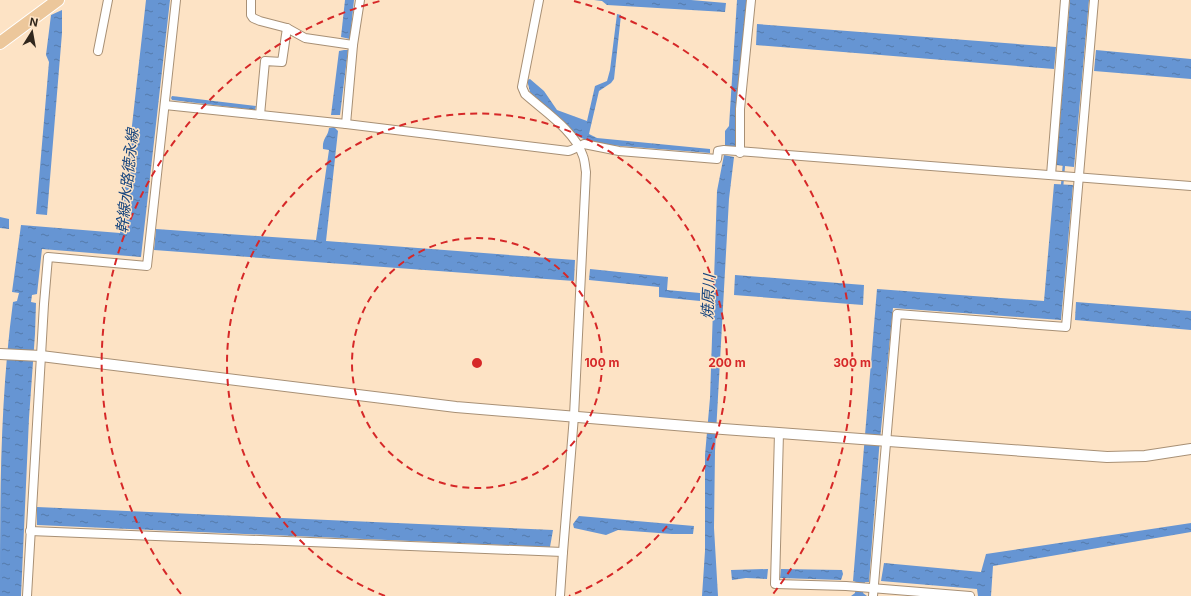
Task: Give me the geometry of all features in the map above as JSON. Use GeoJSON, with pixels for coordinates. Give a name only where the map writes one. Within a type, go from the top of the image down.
{"type":"FeatureCollection","features":[{"type":"Feature","properties":{"kind":"main road"},"geometry":{"type":"LineString","coordinates":[[0,43],[58,0]]}},
{"type":"Feature","properties":{"kind":"street"},"geometry":{"type":"LineString","coordinates":[[98,51],[108,0]]}},
{"type":"Feature","properties":{"kind":"street"},"geometry":{"type":"LineString","coordinates":[[27,596],[48,257],[147,266],[176,0]]}},
{"type":"Feature","properties":{"kind":"street"},"geometry":{"type":"LineString","coordinates":[[251,0],[251,15],[260,21],[287,28],[305,38],[353,45]]}},
{"type":"Feature","properties":{"kind":"street"},"geometry":{"type":"LineString","coordinates":[[346,124],[353,45],[360,0]]}},
{"type":"Feature","properties":{"kind":"street"},"geometry":{"type":"LineString","coordinates":[[538,0],[522,87],[525,94],[563,127],[574,139],[583,156],[586,172],[574,416],[562,552],[560,596]]}},
{"type":"Feature","properties":{"kind":"street"},"geometry":{"type":"LineString","coordinates":[[738,152],[740,109],[751,0]]}},
{"type":"Feature","properties":{"kind":"street"},"geometry":{"type":"LineString","coordinates":[[1052,175],[1066,0]]}},
{"type":"Feature","properties":{"kind":"street"},"geometry":{"type":"LineString","coordinates":[[871,591],[897,314],[1066,327],[1094,0]]}},
{"type":"Feature","properties":{"kind":"street"},"geometry":{"type":"LineString","coordinates":[[260,115],[265,62],[282,62],[287,28]]}},
{"type":"Feature","properties":{"kind":"street"},"geometry":{"type":"LineString","coordinates":[[164,105],[346,124],[568,151],[574,150],[578,146],[584,144],[619,151],[717,159],[718,151],[724,150],[1191,186]]}},
{"type":"Feature","properties":{"kind":"street"},"geometry":{"type":"LineString","coordinates":[[0,354],[41,356],[456,408],[1107,457],[1145,456],[1191,449]]}},
{"type":"Feature","properties":{"kind":"street"},"geometry":{"type":"LineString","coordinates":[[778,433],[775,584],[854,587],[871,591],[970,596]]}},
{"type":"Feature","properties":{"kind":"street"},"geometry":{"type":"LineString","coordinates":[[30,531],[562,552]]}},
{"type":"Feature","properties":{"kind":"water","name":"幹線水路徳永線"},"geometry":{"type":"Polygon","coordinates":[[[146,0],[170,0],[141,257],[42,249],[37,294],[32,295],[31,302],[36,303],[35,334],[29,418],[21,596],[0,596],[1,485],[5,375],[13,302],[17,301],[19,293],[12,292],[21,225],[120,233],[146,0]]]}},
{"type":"Feature","properties":{"kind":"water"},"geometry":{"type":"Polygon","coordinates":[[[345,0],[354,0],[350,39],[341,37],[345,0]]]}},
{"type":"Feature","properties":{"kind":"water"},"geometry":{"type":"Polygon","coordinates":[[[594,0],[691,0],[726,3],[725,12],[607,5],[602,1],[594,0]]]}},
{"type":"Feature","properties":{"kind":"water"},"geometry":{"type":"Polygon","coordinates":[[[737,0],[747,0],[735,147],[725,146],[725,131],[729,126],[737,0]]]}},
{"type":"Feature","properties":{"kind":"water"},"geometry":{"type":"Polygon","coordinates":[[[1070,0],[1089,0],[1074,167],[1056,165],[1070,0]]]}},
{"type":"Feature","properties":{"kind":"water"},"geometry":{"type":"Polygon","coordinates":[[[62,10],[62,33],[47,215],[36,214],[49,62],[46,55],[51,15],[62,10]]]}},
{"type":"Feature","properties":{"kind":"water"},"geometry":{"type":"Polygon","coordinates":[[[617,14],[621,15],[614,79],[611,83],[599,91],[589,134],[597,138],[710,149],[710,153],[596,144],[579,137],[530,92],[527,80],[530,79],[544,91],[557,110],[587,121],[595,86],[607,81],[610,70],[617,14]]]}},
{"type":"Feature","properties":{"kind":"water"},"geometry":{"type":"Polygon","coordinates":[[[757,24],[1056,47],[1054,69],[756,45],[757,24]]]}},
{"type":"Feature","properties":{"kind":"water"},"geometry":{"type":"Polygon","coordinates":[[[348,50],[340,115],[331,115],[339,51],[348,50]]]}},
{"type":"Feature","properties":{"kind":"water"},"geometry":{"type":"Polygon","coordinates":[[[1096,50],[1191,59],[1191,79],[1094,71],[1096,50]]]}},
{"type":"Feature","properties":{"kind":"water"},"geometry":{"type":"Polygon","coordinates":[[[172,96],[256,106],[255,110],[172,100],[172,96]]]}},
{"type":"Feature","properties":{"kind":"water"},"geometry":{"type":"Polygon","coordinates":[[[334,127],[338,131],[326,241],[575,260],[574,281],[154,250],[156,229],[316,240],[329,150],[323,149],[323,142],[328,134],[329,128],[334,127]]]}},
{"type":"Feature","properties":{"kind":"water"},"geometry":{"type":"Polygon","coordinates":[[[724,155],[734,157],[729,199],[715,451],[714,528],[718,596],[702,596],[705,551],[705,455],[710,398],[717,191],[724,155]]]}},
{"type":"Feature","properties":{"kind":"water"},"geometry":{"type":"Polygon","coordinates":[[[1054,184],[1073,185],[1061,320],[893,308],[879,450],[869,582],[865,582],[863,593],[867,596],[851,596],[855,593],[856,582],[853,581],[877,289],[1044,301],[1054,184]]]}},
{"type":"Feature","properties":{"kind":"water"},"geometry":{"type":"Polygon","coordinates":[[[0,217],[9,219],[9,229],[0,228],[0,217]]]}},
{"type":"Feature","properties":{"kind":"water"},"geometry":{"type":"Polygon","coordinates":[[[590,269],[668,277],[667,290],[700,293],[700,301],[659,297],[659,287],[589,280],[590,269]]]}},
{"type":"Feature","properties":{"kind":"water"},"geometry":{"type":"Polygon","coordinates":[[[735,275],[864,285],[863,305],[734,295],[735,275]]]}},
{"type":"Feature","properties":{"kind":"water"},"geometry":{"type":"Polygon","coordinates":[[[1076,302],[1191,311],[1191,330],[1075,320],[1076,302]]]}},
{"type":"Feature","properties":{"kind":"water"},"geometry":{"type":"Polygon","coordinates":[[[37,507],[553,530],[550,547],[37,525],[37,507]]]}},
{"type":"Feature","properties":{"kind":"water"},"geometry":{"type":"Polygon","coordinates":[[[579,516],[694,526],[693,534],[618,530],[606,535],[574,528],[573,524],[579,516]]]}},
{"type":"Feature","properties":{"kind":"water"},"geometry":{"type":"Polygon","coordinates":[[[1191,523],[1191,532],[993,566],[991,596],[978,596],[977,589],[881,581],[884,563],[981,572],[986,554],[1191,523]]]}},
{"type":"Feature","properties":{"kind":"water"},"geometry":{"type":"Polygon","coordinates":[[[768,569],[767,579],[746,578],[732,580],[731,570],[768,569]]]}},
{"type":"Feature","properties":{"kind":"water"},"geometry":{"type":"Polygon","coordinates":[[[781,569],[842,570],[843,574],[841,580],[780,578],[781,569]]]}},
{"type":"Feature","properties":{"kind":"waterway"},"geometry":{"type":"LineString","coordinates":[[1062,187],[1064,164]]}},
{"type":"Feature","properties":{"kind":"water label","name":"焼原川"},"geometry":{"type":"Point","coordinates":[708,297]}}]}
